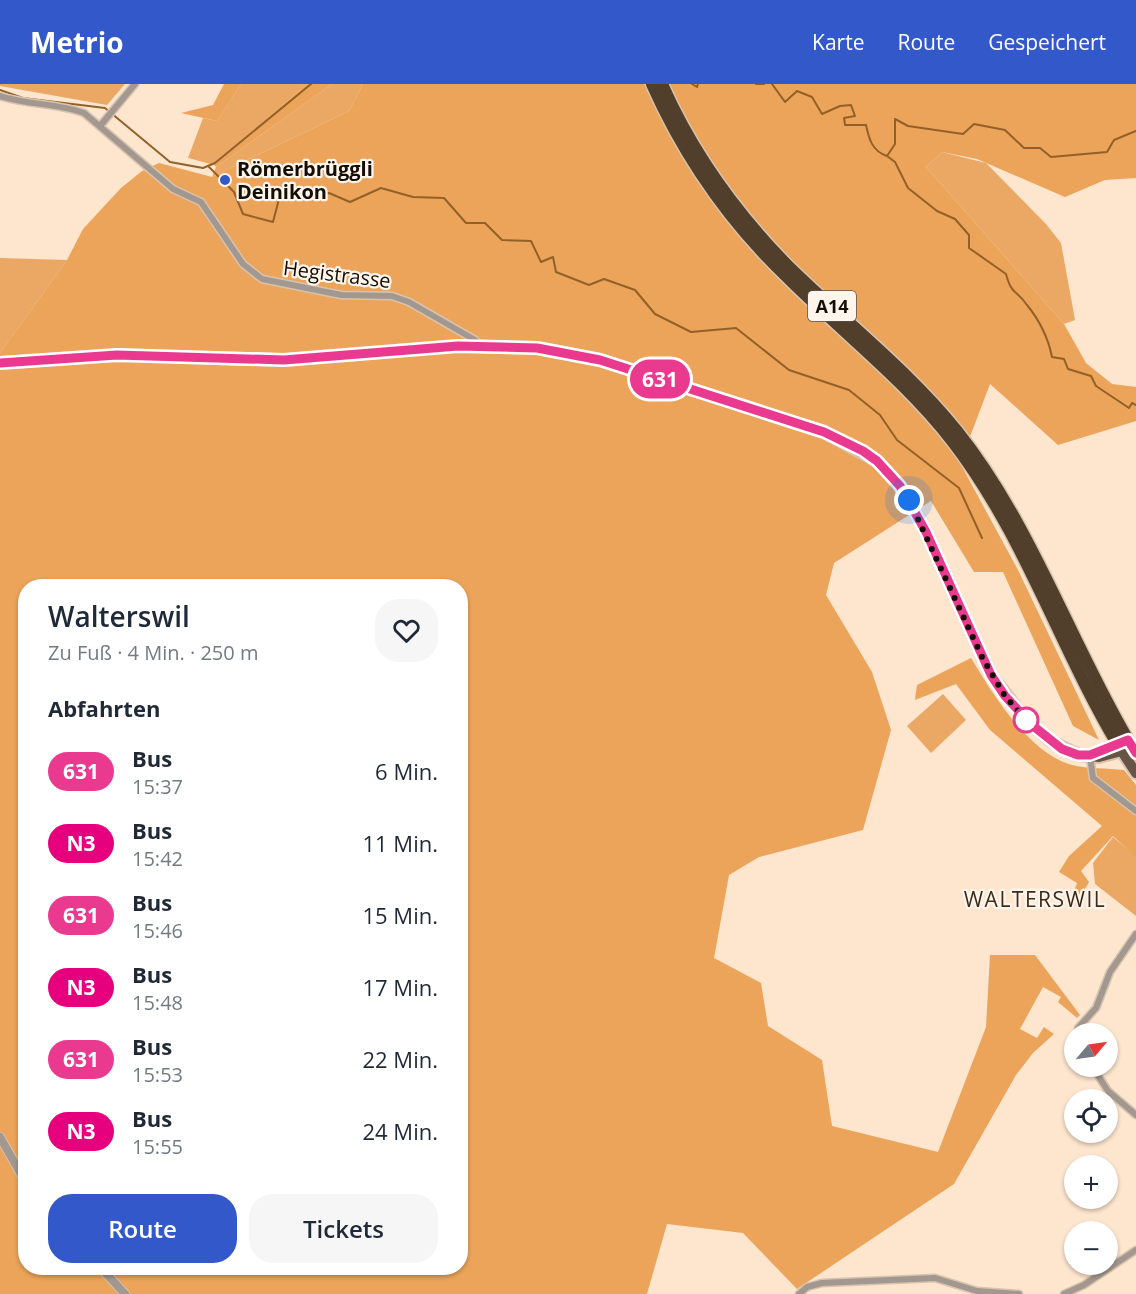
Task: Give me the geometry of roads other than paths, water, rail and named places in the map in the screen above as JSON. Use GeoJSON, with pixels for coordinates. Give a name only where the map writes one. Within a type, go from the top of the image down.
{"type":"FeatureCollection","features":[{"type":"Feature","properties":{"kind":"highway","name":"A14"},"geometry":{"type":"LineString","coordinates":[[651,84],[718,182],[763,239],[922,392],[984,467],[1024,535],[1130,746]]}},
{"type":"Feature","properties":{"kind":"highway","name":"A14"},"geometry":{"type":"LineString","coordinates":[[662,84],[673,118]]}},
{"type":"Feature","properties":{"kind":"main road"},"geometry":{"type":"LineString","coordinates":[[0,363],[117,355],[284,360],[480,345],[537,348],[600,360],[824,432],[863,451],[889,472],[909,500],[983,659],[1005,696],[1052,742],[1073,753],[1090,755],[1130,746],[1136,773]]}},
{"type":"Feature","properties":{"kind":"street"},"geometry":{"type":"LineString","coordinates":[[100,126],[135,84]]}},
{"type":"Feature","properties":{"kind":"street","name":"Hegistrasse"},"geometry":{"type":"LineString","coordinates":[[0,96],[23,103],[68,107],[84,113],[173,189],[201,202],[243,264],[262,279],[341,295],[392,296],[409,302],[480,345]]}},
{"type":"Feature","properties":{"kind":"street"},"geometry":{"type":"LineString","coordinates":[[1090,755],[1093,778],[1136,811]]}},
{"type":"Feature","properties":{"kind":"street"},"geometry":{"type":"LineString","coordinates":[[1082,1023],[1096,1008],[1110,972],[1136,934]]}},
{"type":"Feature","properties":{"kind":"street"},"geometry":{"type":"LineString","coordinates":[[1099,1077],[1108,1091],[1136,1115]]}},
{"type":"Feature","properties":{"kind":"street"},"geometry":{"type":"LineString","coordinates":[[0,1137],[18,1169]]}},
{"type":"Feature","properties":{"kind":"street"},"geometry":{"type":"LineString","coordinates":[[1064,1294],[1084,1285],[1136,1250]]}},
{"type":"Feature","properties":{"kind":"street"},"geometry":{"type":"LineString","coordinates":[[107,1275],[125,1294]]}},
{"type":"Feature","properties":{"kind":"street"},"geometry":{"type":"LineString","coordinates":[[799,1294],[807,1287],[822,1283],[935,1278],[977,1291],[1019,1294]]}},
{"type":"Feature","properties":{"kind":"waterway"},"geometry":{"type":"LineString","coordinates":[[0,90],[23,98],[105,108],[170,162],[203,168],[215,163],[311,84]]}},
{"type":"Feature","properties":{"kind":"waterway"},"geometry":{"type":"LineString","coordinates":[[692,84],[697,87],[698,84]]}},
{"type":"Feature","properties":{"kind":"waterway"},"geometry":{"type":"LineString","coordinates":[[756,84],[764,84]]}},
{"type":"Feature","properties":{"kind":"waterway"},"geometry":{"type":"LineString","coordinates":[[772,84],[785,102],[797,91],[812,97],[822,114],[840,106],[851,105],[855,116],[844,118],[845,125],[866,125],[875,148],[887,156],[895,144],[895,119],[908,126],[963,134],[974,124],[1005,130],[1024,148],[1040,148],[1051,157],[1107,152],[1114,140],[1136,131]]}},
{"type":"Feature","properties":{"kind":"waterway"},"geometry":{"type":"LineString","coordinates":[[887,156],[895,162],[908,188],[937,211],[955,219],[969,235],[969,248],[1006,274],[1012,289],[1040,323],[1052,357],[1064,359],[1068,369],[1091,376],[1096,386],[1129,408],[1132,403],[1136,405]]}},
{"type":"Feature","properties":{"kind":"waterway"},"geometry":{"type":"LineString","coordinates":[[209,167],[220,178]]}},
{"type":"Feature","properties":{"kind":"waterway"},"geometry":{"type":"LineString","coordinates":[[228,186],[234,192],[243,214],[273,222],[279,199],[329,193],[350,202],[381,188],[413,197],[444,198],[466,223],[485,223],[502,240],[531,241],[541,262],[553,257],[556,272],[589,285],[604,279],[635,290],[655,314],[691,332],[736,328],[789,370],[849,390],[880,415],[897,440],[959,488],[982,538]]}},
{"type":"Feature","properties":{"kind":"place","name":"Römerbrüggli Deinikon"},"geometry":{"type":"Point","coordinates":[225,180]}},
{"type":"Feature","properties":{"kind":"district","name":"WALTERSWIL"},"geometry":{"type":"Point","coordinates":[1035,899]}}]}
